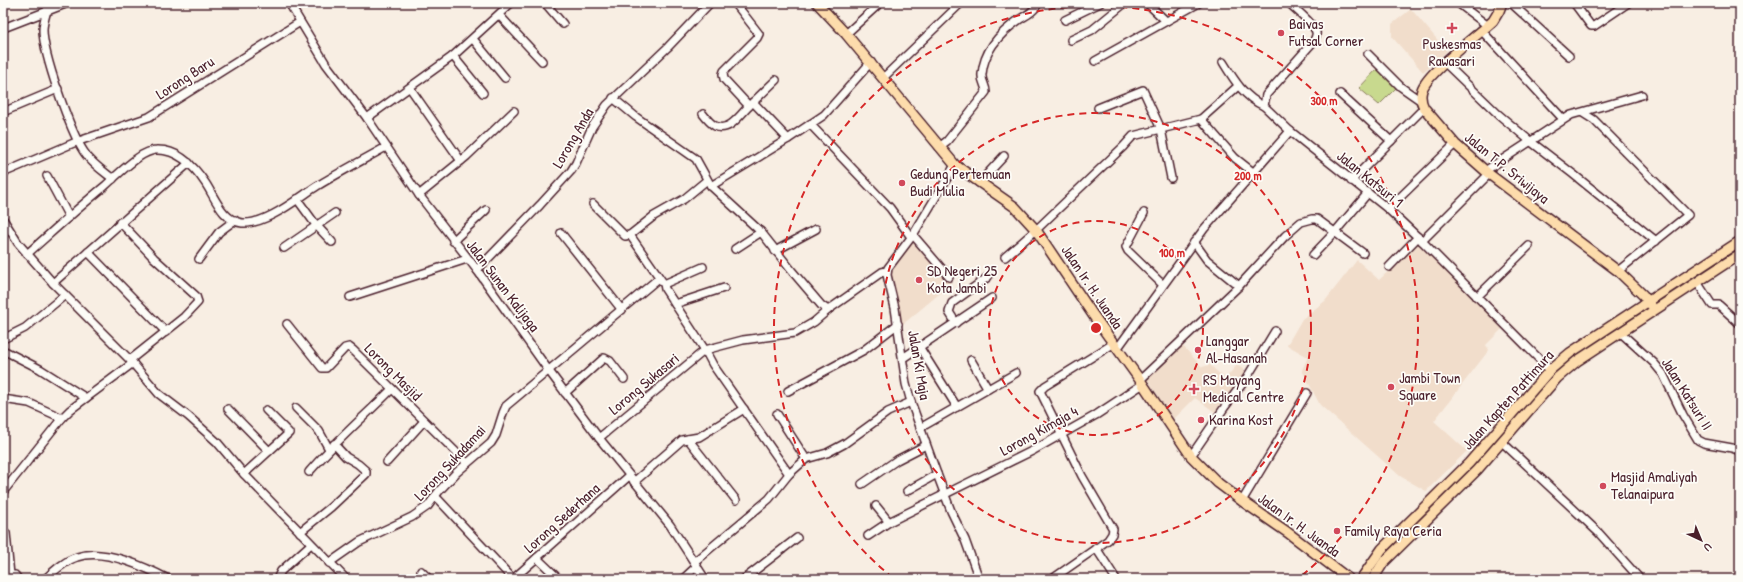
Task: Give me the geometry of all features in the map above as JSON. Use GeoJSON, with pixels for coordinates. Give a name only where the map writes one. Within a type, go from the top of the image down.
{"type":"FeatureCollection","features":[{"type":"Feature","properties":{"kind":"main road","name":"Jalan Ir. H. Juanda"},"geometry":{"type":"LineString","coordinates":[[817,3],[871,62],[955,165],[1015,207],[1036,230],[1115,346],[1142,382],[1191,456],[1218,483],[1287,532],[1349,579]]}},
{"type":"Feature","properties":{"kind":"main road"},"geometry":{"type":"LineString","coordinates":[[1422,104],[1422,90],[1425,84],[1445,63],[1497,16],[1502,3]]}},
{"type":"Feature","properties":{"kind":"main road","name":"Jalan T.P. Sriwijaya"},"geometry":{"type":"LineString","coordinates":[[1422,104],[1455,144],[1487,173],[1618,270],[1648,301],[1654,310]]}},
{"type":"Feature","properties":{"kind":"main road","name":"Jalan Kapten Pattimura"},"geometry":{"type":"LineString","coordinates":[[1361,579],[1382,549],[1469,463],[1550,370],[1570,353],[1740,241]]}},
{"type":"Feature","properties":{"kind":"main road","name":"Jalan Kapten Pattimura"},"geometry":{"type":"LineString","coordinates":[[1373,579],[1383,563],[1477,470],[1557,378],[1577,362],[1621,332],[1740,254]]}},
{"type":"Feature","properties":{"kind":"street"},"geometry":{"type":"LineString","coordinates":[[49,3],[43,30],[44,41],[58,89],[77,141],[94,163],[113,179]]}},
{"type":"Feature","properties":{"kind":"street"},"geometry":{"type":"LineString","coordinates":[[6,27],[68,3]]}},
{"type":"Feature","properties":{"kind":"street","name":"Jalan Sunan Kalijaga"},"geometry":{"type":"LineString","coordinates":[[289,3],[326,64],[367,118],[418,196],[477,270],[599,438],[670,524],[706,579]]}},
{"type":"Feature","properties":{"kind":"street"},"geometry":{"type":"LineString","coordinates":[[367,118],[453,56],[511,3]]}},
{"type":"Feature","properties":{"kind":"street"},"geometry":{"type":"LineString","coordinates":[[545,3],[563,24]]}},
{"type":"Feature","properties":{"kind":"street","name":"Lorong Anda"},"geometry":{"type":"LineString","coordinates":[[477,270],[571,171],[592,127],[613,98],[668,47],[710,3]]}},
{"type":"Feature","properties":{"kind":"street"},"geometry":{"type":"LineString","coordinates":[[735,3],[759,34],[723,74],[724,79],[788,139]]}},
{"type":"Feature","properties":{"kind":"street"},"geometry":{"type":"LineString","coordinates":[[846,34],[880,3]]}},
{"type":"Feature","properties":{"kind":"street"},"geometry":{"type":"LineString","coordinates":[[883,78],[962,3]]}},
{"type":"Feature","properties":{"kind":"street"},"geometry":{"type":"LineString","coordinates":[[939,147],[947,140],[986,92],[982,80],[985,61],[1000,35],[1033,11],[1038,3]]}},
{"type":"Feature","properties":{"kind":"street"},"geometry":{"type":"LineString","coordinates":[[1065,20],[1100,3]]}},
{"type":"Feature","properties":{"kind":"street"},"geometry":{"type":"LineString","coordinates":[[1071,40],[1092,30],[1125,3]]}},
{"type":"Feature","properties":{"kind":"street"},"geometry":{"type":"LineString","coordinates":[[1147,3],[1166,21]]}},
{"type":"Feature","properties":{"kind":"street"},"geometry":{"type":"LineString","coordinates":[[1095,61],[1199,3]]}},
{"type":"Feature","properties":{"kind":"street"},"geometry":{"type":"LineString","coordinates":[[1264,106],[1266,96],[1314,41],[1316,35],[1316,30],[1289,3]]}},
{"type":"Feature","properties":{"kind":"street"},"geometry":{"type":"LineString","coordinates":[[1458,3],[1485,28],[1563,119]]}},
{"type":"Feature","properties":{"kind":"street"},"geometry":{"type":"LineString","coordinates":[[1511,3],[1569,56]]}},
{"type":"Feature","properties":{"kind":"street"},"geometry":{"type":"LineString","coordinates":[[1574,3],[1591,26],[1594,26],[1628,3]]}},
{"type":"Feature","properties":{"kind":"street"},"geometry":{"type":"LineString","coordinates":[[499,14],[542,61]]}},
{"type":"Feature","properties":{"kind":"street","name":"Lorong Baru"},"geometry":{"type":"LineString","coordinates":[[3,173],[77,141],[153,115],[300,22]]}},
{"type":"Feature","properties":{"kind":"street"},"geometry":{"type":"LineString","coordinates":[[473,39],[505,78]]}},
{"type":"Feature","properties":{"kind":"street"},"geometry":{"type":"LineString","coordinates":[[1351,181],[1391,141],[1422,104],[1401,87],[1368,54]]}},
{"type":"Feature","properties":{"kind":"street"},"geometry":{"type":"LineString","coordinates":[[453,56],[483,93]]}},
{"type":"Feature","properties":{"kind":"street"},"geometry":{"type":"LineString","coordinates":[[593,204],[623,234],[626,236],[630,235],[654,216],[709,183],[788,139],[824,115],[871,62]]}},
{"type":"Feature","properties":{"kind":"street","name":"Jalan Katsuri 1"},"geometry":{"type":"LineString","coordinates":[[1223,62],[1238,86],[1255,102],[1264,106],[1290,132],[1388,209],[1420,239],[1550,370]]}},
{"type":"Feature","properties":{"kind":"street"},"geometry":{"type":"LineString","coordinates":[[1445,63],[1498,114],[1530,141],[1574,174],[1656,242]]}},
{"type":"Feature","properties":{"kind":"street"},"geometry":{"type":"LineString","coordinates":[[703,114],[714,126],[724,127],[732,123],[776,80]]}},
{"type":"Feature","properties":{"kind":"street"},"geometry":{"type":"LineString","coordinates":[[1005,257],[1036,230],[1133,136],[1144,132],[1201,119],[1238,86]]}},
{"type":"Feature","properties":{"kind":"street"},"geometry":{"type":"LineString","coordinates":[[410,88],[461,161]]}},
{"type":"Feature","properties":{"kind":"street"},"geometry":{"type":"LineString","coordinates":[[3,112],[58,89]]}},
{"type":"Feature","properties":{"kind":"street"},"geometry":{"type":"LineString","coordinates":[[1098,108],[1143,90],[1160,129],[1171,178]]}},
{"type":"Feature","properties":{"kind":"street"},"geometry":{"type":"LineString","coordinates":[[1340,94],[1391,141]]}},
{"type":"Feature","properties":{"kind":"street"},"geometry":{"type":"LineString","coordinates":[[1389,267],[1420,239],[1487,173],[1530,141],[1563,119],[1642,95]]}},
{"type":"Feature","properties":{"kind":"street"},"geometry":{"type":"LineString","coordinates":[[613,98],[636,117],[696,159],[704,170],[709,183],[761,232],[775,252],[821,305],[828,310]]}},
{"type":"Feature","properties":{"kind":"street"},"geometry":{"type":"LineString","coordinates":[[418,196],[461,161],[514,111]]}},
{"type":"Feature","properties":{"kind":"street"},"geometry":{"type":"LineString","coordinates":[[1583,113],[1594,120],[1687,213],[1687,217],[1618,270]]}},
{"type":"Feature","properties":{"kind":"street"},"geometry":{"type":"LineString","coordinates":[[1201,119],[1236,158],[1254,173]]}},
{"type":"Feature","properties":{"kind":"street"},"geometry":{"type":"LineString","coordinates":[[810,124],[890,208],[912,236],[949,277]]}},
{"type":"Feature","properties":{"kind":"street"},"geometry":{"type":"LineString","coordinates":[[1052,579],[1108,540],[1113,529],[1082,476],[1042,395],[1041,389],[1115,346],[1204,229],[1290,132]]}},
{"type":"Feature","properties":{"kind":"street"},"geometry":{"type":"LineString","coordinates":[[1388,209],[1455,144]]}},
{"type":"Feature","properties":{"kind":"street"},"geometry":{"type":"LineString","coordinates":[[27,254],[113,179],[141,156],[150,151],[156,150],[171,152],[189,163],[207,185],[216,203],[235,220],[243,223],[256,221],[269,216],[386,147]]}},
{"type":"Feature","properties":{"kind":"street"},"geometry":{"type":"LineString","coordinates":[[979,183],[1004,156]]}},
{"type":"Feature","properties":{"kind":"street"},"geometry":{"type":"LineString","coordinates":[[53,283],[120,222],[189,163]]}},
{"type":"Feature","properties":{"kind":"street"},"geometry":{"type":"LineString","coordinates":[[705,350],[743,340],[795,333],[814,322],[828,310],[887,270],[912,236],[955,165]]}},
{"type":"Feature","properties":{"kind":"street"},"geometry":{"type":"LineString","coordinates":[[46,176],[69,217]]}},
{"type":"Feature","properties":{"kind":"street"},"geometry":{"type":"LineString","coordinates":[[1313,255],[1368,193]]}},
{"type":"Feature","properties":{"kind":"street"},"geometry":{"type":"LineString","coordinates":[[297,199],[316,225],[332,242]]}},
{"type":"Feature","properties":{"kind":"street"},"geometry":{"type":"LineString","coordinates":[[453,241],[486,210]]}},
{"type":"Feature","properties":{"kind":"street"},"geometry":{"type":"LineString","coordinates":[[284,248],[335,213]]}},
{"type":"Feature","properties":{"kind":"street"},"geometry":{"type":"LineString","coordinates":[[1144,213],[1126,247],[1128,251],[1162,284]]}},
{"type":"Feature","properties":{"kind":"street"},"geometry":{"type":"LineString","coordinates":[[3,219],[18,243],[53,283],[131,362],[159,394],[188,416],[217,442],[244,474],[346,579]]}},
{"type":"Feature","properties":{"kind":"street","name":"Lorong Kimaja 4"},"geometry":{"type":"LineString","coordinates":[[868,536],[889,522],[1034,450],[1096,415],[1142,382],[1239,286],[1285,236],[1301,222],[1317,219],[1363,253]]}},
{"type":"Feature","properties":{"kind":"street"},"geometry":{"type":"LineString","coordinates":[[199,259],[219,232],[235,220]]}},
{"type":"Feature","properties":{"kind":"street"},"geometry":{"type":"LineString","coordinates":[[3,492],[62,418],[131,362],[196,305],[197,300],[120,222]]}},
{"type":"Feature","properties":{"kind":"street"},"geometry":{"type":"LineString","coordinates":[[775,252],[816,229]]}},
{"type":"Feature","properties":{"kind":"street"},"geometry":{"type":"LineString","coordinates":[[735,249],[761,232]]}},
{"type":"Feature","properties":{"kind":"street"},"geometry":{"type":"LineString","coordinates":[[561,233],[622,310]]}},
{"type":"Feature","properties":{"kind":"street"},"geometry":{"type":"LineString","coordinates":[[630,235],[661,281],[713,365],[789,474]]}},
{"type":"Feature","properties":{"kind":"street"},"geometry":{"type":"LineString","coordinates":[[1194,242],[1208,260],[1239,286]]}},
{"type":"Feature","properties":{"kind":"street"},"geometry":{"type":"LineString","coordinates":[[1477,296],[1529,246]]}},
{"type":"Feature","properties":{"kind":"street"},"geometry":{"type":"LineString","coordinates":[[88,252],[166,332]]}},
{"type":"Feature","properties":{"kind":"street"},"geometry":{"type":"LineString","coordinates":[[350,297],[467,259]]}},
{"type":"Feature","properties":{"kind":"street","name":"Lorong Sukadamai"},"geometry":{"type":"LineString","coordinates":[[329,563],[359,542],[423,511],[435,496],[467,463],[491,443],[496,435],[502,413],[506,406],[622,310],[661,281],[703,267]]}},
{"type":"Feature","properties":{"kind":"street","name":"Jalan Ki Maja"},"geometry":{"type":"LineString","coordinates":[[887,270],[898,324],[906,384],[911,402],[937,474],[980,579]]}},
{"type":"Feature","properties":{"kind":"street"},"geometry":{"type":"LineString","coordinates":[[956,323],[949,312],[952,304],[988,277]]}},
{"type":"Feature","properties":{"kind":"street"},"geometry":{"type":"LineString","coordinates":[[1697,282],[1712,305],[1719,305],[1740,324]]}},
{"type":"Feature","properties":{"kind":"street"},"geometry":{"type":"LineString","coordinates":[[675,304],[724,288]]}},
{"type":"Feature","properties":{"kind":"street"},"geometry":{"type":"LineString","coordinates":[[3,340],[25,328],[65,295]]}},
{"type":"Feature","properties":{"kind":"street"},"geometry":{"type":"LineString","coordinates":[[903,358],[920,348],[992,298]]}},
{"type":"Feature","properties":{"kind":"street","name":"Lorong Masjid"},"geometry":{"type":"LineString","coordinates":[[287,324],[322,368],[326,368],[345,348],[349,348],[467,463]]}},
{"type":"Feature","properties":{"kind":"street"},"geometry":{"type":"LineString","coordinates":[[788,391],[864,350],[898,324]]}},
{"type":"Feature","properties":{"kind":"street"},"geometry":{"type":"LineString","coordinates":[[1191,456],[1246,379],[1275,331]]}},
{"type":"Feature","properties":{"kind":"street","name":"Jalan Katsuri II"},"geometry":{"type":"LineString","coordinates":[[1621,332],[1654,363],[1663,374],[1683,415],[1698,440],[1704,443],[1740,451]]}},
{"type":"Feature","properties":{"kind":"street"},"geometry":{"type":"LineString","coordinates":[[920,348],[956,407]]}},
{"type":"Feature","properties":{"kind":"street"},"geometry":{"type":"LineString","coordinates":[[3,350],[40,369],[86,398]]}},
{"type":"Feature","properties":{"kind":"street","name":"Lorong Sukasari"},"geometry":{"type":"LineString","coordinates":[[599,438],[705,350]]}},
{"type":"Feature","properties":{"kind":"street"},"geometry":{"type":"LineString","coordinates":[[565,393],[604,358],[610,361],[624,379]]}},
{"type":"Feature","properties":{"kind":"street"},"geometry":{"type":"LineString","coordinates":[[971,360],[988,389]]}},
{"type":"Feature","properties":{"kind":"street"},"geometry":{"type":"LineString","coordinates":[[920,428],[1016,373]]}},
{"type":"Feature","properties":{"kind":"street"},"geometry":{"type":"LineString","coordinates":[[309,472],[331,447],[358,423],[392,389]]}},
{"type":"Feature","properties":{"kind":"street"},"geometry":{"type":"LineString","coordinates":[[1242,501],[1307,393]]}},
{"type":"Feature","properties":{"kind":"street"},"geometry":{"type":"LineString","coordinates":[[3,399],[29,403],[62,418]]}},
{"type":"Feature","properties":{"kind":"street"},"geometry":{"type":"LineString","coordinates":[[683,579],[696,564],[769,499],[789,474],[806,459],[827,453],[844,444],[888,412],[911,402]]}},
{"type":"Feature","properties":{"kind":"street"},"geometry":{"type":"LineString","coordinates":[[296,408],[319,431],[331,447],[358,464],[366,471],[366,474],[331,507],[300,532]]}},
{"type":"Feature","properties":{"kind":"street"},"geometry":{"type":"LineString","coordinates":[[228,409],[270,451]]}},
{"type":"Feature","properties":{"kind":"street","name":"Lorong Sederhana"},"geometry":{"type":"LineString","coordinates":[[513,579],[632,479],[682,440],[696,439],[744,409]]}},
{"type":"Feature","properties":{"kind":"street"},"geometry":{"type":"LineString","coordinates":[[244,474],[289,433],[266,410]]}},
{"type":"Feature","properties":{"kind":"street"},"geometry":{"type":"LineString","coordinates":[[777,414],[806,459]]}},
{"type":"Feature","properties":{"kind":"street"},"geometry":{"type":"LineString","coordinates":[[387,462],[424,421]]}},
{"type":"Feature","properties":{"kind":"street"},"geometry":{"type":"LineString","coordinates":[[688,439],[736,500]]}},
{"type":"Feature","properties":{"kind":"street"},"geometry":{"type":"LineString","coordinates":[[1502,442],[1598,532],[1640,579]]}},
{"type":"Feature","properties":{"kind":"street"},"geometry":{"type":"LineString","coordinates":[[862,484],[897,460],[926,445]]}},
{"type":"Feature","properties":{"kind":"street"},"geometry":{"type":"LineString","coordinates":[[907,491],[937,474]]}},
{"type":"Feature","properties":{"kind":"street"},"geometry":{"type":"LineString","coordinates":[[435,496],[513,579]]}},
{"type":"Feature","properties":{"kind":"street"},"geometry":{"type":"LineString","coordinates":[[876,506],[889,522]]}},
{"type":"Feature","properties":{"kind":"street"},"geometry":{"type":"LineString","coordinates":[[6,533],[6,576],[15,575],[18,579]]}},
{"type":"Feature","properties":{"kind":"street"},"geometry":{"type":"LineString","coordinates":[[744,579],[797,538]]}},
{"type":"Feature","properties":{"kind":"street"},"geometry":{"type":"LineString","coordinates":[[277,579],[281,571],[311,544]]}},
{"type":"Feature","properties":{"kind":"street"},"geometry":{"type":"LineString","coordinates":[[1096,548],[1116,579]]}},
{"type":"Feature","properties":{"kind":"street"},"geometry":{"type":"LineString","coordinates":[[44,579],[76,557],[88,554],[131,562],[168,579]]}},
{"type":"Feature","properties":{"kind":"street"},"geometry":{"type":"LineString","coordinates":[[537,558],[558,579]]}},
{"type":"Feature","properties":{"kind":"street"},"geometry":{"type":"LineString","coordinates":[[421,571],[428,579]]}},
{"type":"Feature","properties":{"kind":"shaded area"},"geometry":{"type":"Polygon","coordinates":[[[1411,9],[1447,51],[1423,72],[1392,37],[1392,24],[1411,9]]]}},
{"type":"Feature","properties":{"kind":"shaded area","name":"SD Negeri 25 Kota Jambi"},"geometry":{"type":"Polygon","coordinates":[[[915,240],[951,284],[902,325],[889,275],[892,265],[915,240]]]}},
{"type":"Feature","properties":{"kind":"shaded area","name":"Jambi Town Square"},"geometry":{"type":"Polygon","coordinates":[[[1418,243],[1503,328],[1486,345],[1489,350],[1434,421],[1467,451],[1426,491],[1400,476],[1320,405],[1302,370],[1308,357],[1287,345],[1302,319],[1325,301],[1357,260],[1379,280],[1418,243]]]}},
{"type":"Feature","properties":{"kind":"shaded area","name":"RS Mayang Medical Centre"},"geometry":{"type":"Polygon","coordinates":[[[1182,345],[1202,367],[1210,365],[1225,379],[1237,365],[1247,372],[1215,412],[1195,398],[1173,420],[1146,377],[1182,345]]]}},
{"type":"Feature","properties":{"kind":"green space"},"geometry":{"type":"Polygon","coordinates":[[[1377,69],[1397,87],[1379,105],[1359,88],[1377,69]]]}},
{"type":"Feature","properties":{"kind":"place","name":"Puskesmas Rawasari"},"geometry":{"type":"Point","coordinates":[1452,28]}},
{"type":"Feature","properties":{"kind":"place","name":"Baivas Futsal Corner"},"geometry":{"type":"Point","coordinates":[1281,33]}},
{"type":"Feature","properties":{"kind":"place","name":"Gedung Pertemuan Budi Mulia"},"geometry":{"type":"Point","coordinates":[902,183]}},
{"type":"Feature","properties":{"kind":"place","name":"SD Negeri 25 Kota Jambi"},"geometry":{"type":"Point","coordinates":[919,280]}},
{"type":"Feature","properties":{"kind":"place","name":"Langgar Al-Hasanah"},"geometry":{"type":"Point","coordinates":[1198,350]}},
{"type":"Feature","properties":{"kind":"place","name":"Jambi Town Square"},"geometry":{"type":"Point","coordinates":[1391,387]}},
{"type":"Feature","properties":{"kind":"place","name":"RS Mayang Medical Centre"},"geometry":{"type":"Point","coordinates":[1194,389]}},
{"type":"Feature","properties":{"kind":"place","name":"Karina Kost"},"geometry":{"type":"Point","coordinates":[1201,420]}},
{"type":"Feature","properties":{"kind":"place","name":"Masjid Amaliyah Telanaipura"},"geometry":{"type":"Point","coordinates":[1603,486]}},
{"type":"Feature","properties":{"kind":"place","name":"Family Raya Ceria"},"geometry":{"type":"Point","coordinates":[1337,531]}}]}
